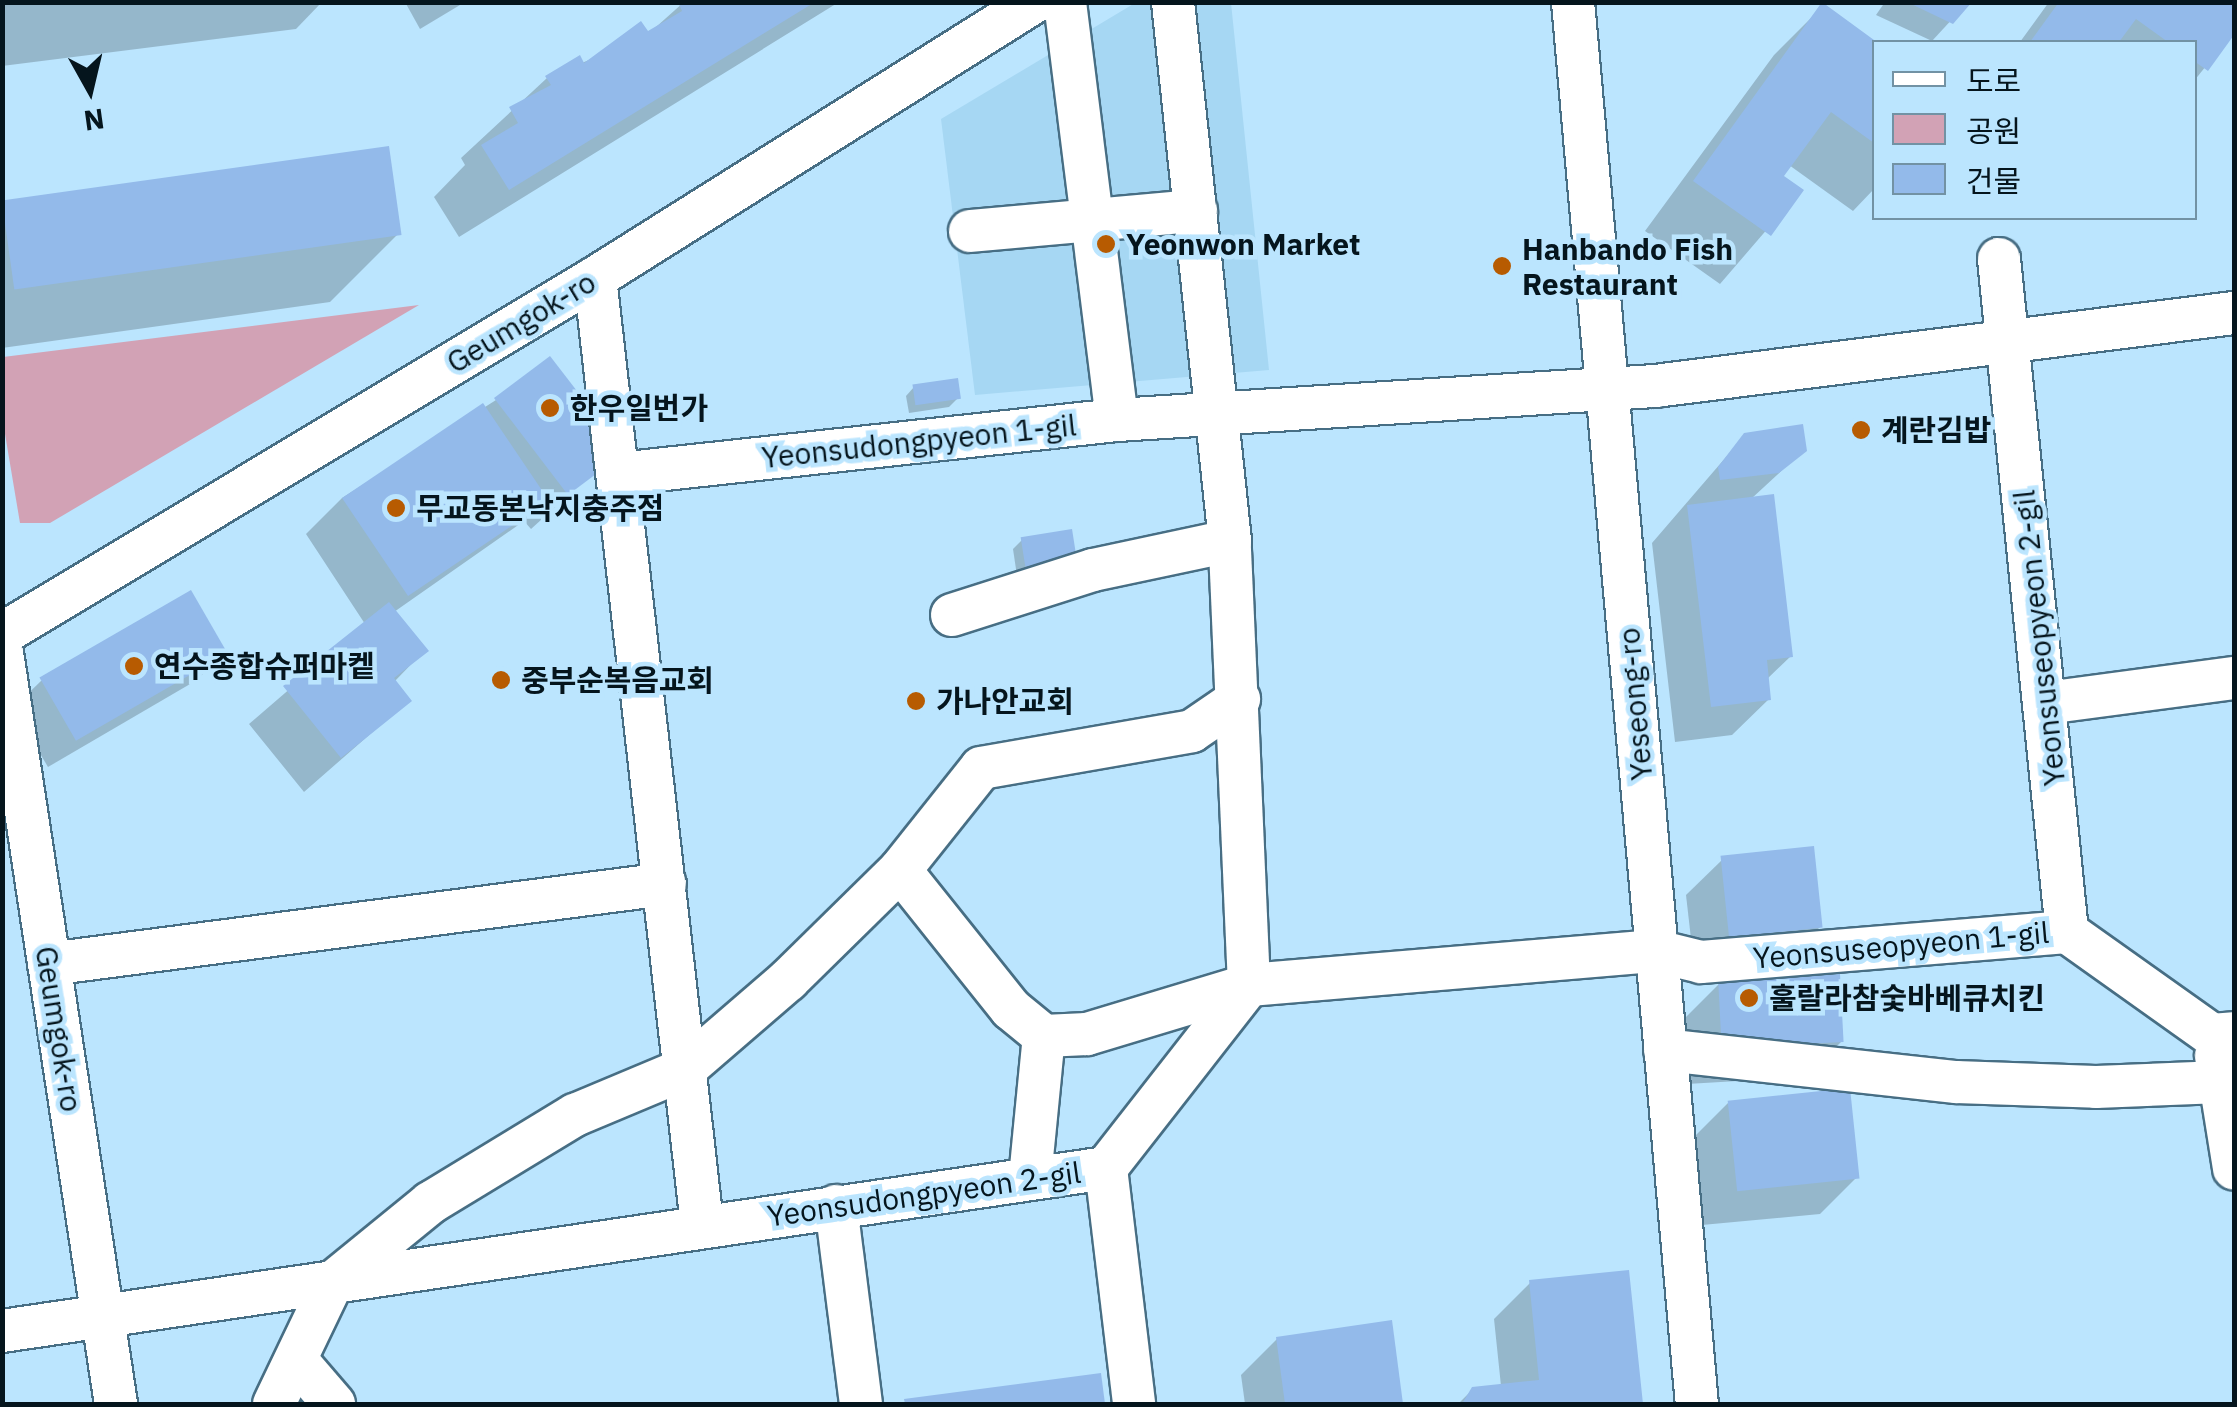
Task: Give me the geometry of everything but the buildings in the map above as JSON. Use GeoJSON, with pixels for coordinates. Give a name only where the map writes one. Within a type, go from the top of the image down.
{"type":"FeatureCollection","features":[{"type":"Feature","properties":{"kind":"street","name":"Geumgok-ro"},"geometry":{"type":"LineString","coordinates":[[2,634],[595,278],[1034,2]]}},
{"type":"Feature","properties":{"kind":"street"},"geometry":{"type":"LineString","coordinates":[[1065,2],[1117,420]]}},
{"type":"Feature","properties":{"kind":"street"},"geometry":{"type":"LineString","coordinates":[[1172,2],[1230,542],[1249,985]]}},
{"type":"Feature","properties":{"kind":"street","name":"Yeseong-ro"},"geometry":{"type":"LineString","coordinates":[[1572,2],[1697,1404]]}},
{"type":"Feature","properties":{"kind":"street"},"geometry":{"type":"LineString","coordinates":[[970,230],[1095,224],[1196,211]]}},
{"type":"Feature","properties":{"kind":"street","name":"Yeonsuseopyeon 2-gil"},"geometry":{"type":"LineString","coordinates":[[1999,258],[2067,932]]}},
{"type":"Feature","properties":{"kind":"street"},"geometry":{"type":"LineString","coordinates":[[595,278],[702,1225]]}},
{"type":"Feature","properties":{"kind":"street"},"geometry":{"type":"LineString","coordinates":[[1608,390],[2009,344],[2234,313]]}},
{"type":"Feature","properties":{"kind":"street","name":"Yeonsudongpyeon 1-gil"},"geometry":{"type":"LineString","coordinates":[[619,474],[1117,420],[1608,390]]}},
{"type":"Feature","properties":{"kind":"street"},"geometry":{"type":"LineString","coordinates":[[952,615],[1093,570],[1230,542]]}},
{"type":"Feature","properties":{"kind":"street","name":"Geumgok-ro"},"geometry":{"type":"LineString","coordinates":[[2,653],[116,1404]]}},
{"type":"Feature","properties":{"kind":"street"},"geometry":{"type":"LineString","coordinates":[[2046,703],[2234,678]]}},
{"type":"Feature","properties":{"kind":"street"},"geometry":{"type":"LineString","coordinates":[[274,1404],[332,1283],[446,1193],[575,1115],[685,1069],[788,980],[900,870],[981,768],[1192,730],[1239,699]]}},
{"type":"Feature","properties":{"kind":"street"},"geometry":{"type":"LineString","coordinates":[[900,870],[1011,1009],[1044,1036],[1087,1034],[1249,985],[1656,951]]}},
{"type":"Feature","properties":{"kind":"street"},"geometry":{"type":"LineString","coordinates":[[49,964],[665,884]]}},
{"type":"Feature","properties":{"kind":"street","name":"Yeonsuseopyeon 1-gil"},"geometry":{"type":"LineString","coordinates":[[1656,951],[1702,962],[2067,932],[2223,1034]]}},
{"type":"Feature","properties":{"kind":"street","name":"Yeonsudongpyeon 2-gil"},"geometry":{"type":"LineString","coordinates":[[2,1331],[1106,1168],[1249,985]]}},
{"type":"Feature","properties":{"kind":"street"},"geometry":{"type":"LineString","coordinates":[[2223,1034],[2221,1082],[2234,1169]]}},
{"type":"Feature","properties":{"kind":"street"},"geometry":{"type":"LineString","coordinates":[[1030,1178],[1044,1036]]}},
{"type":"Feature","properties":{"kind":"street"},"geometry":{"type":"LineString","coordinates":[[1664,1050],[1956,1082],[2096,1087],[2221,1082]]}},
{"type":"Feature","properties":{"kind":"street"},"geometry":{"type":"LineString","coordinates":[[1106,1168],[1134,1404]]}},
{"type":"Feature","properties":{"kind":"street"},"geometry":{"type":"LineString","coordinates":[[836,1206],[861,1404]]}},
{"type":"Feature","properties":{"kind":"street"},"geometry":{"type":"LineString","coordinates":[[297,1361],[334,1404]]}},
{"type":"Feature","properties":{"kind":"shaded area","name":"Yeonwon Market"},"geometry":{"type":"Polygon","coordinates":[[[1135,3],[1231,3],[1269,370],[975,395],[941,119],[1135,3]]]}},
{"type":"Feature","properties":{"kind":"green space"},"geometry":{"type":"Polygon","coordinates":[[[419,305],[50,523],[20,523],[3,422],[3,357],[419,305]]]}},
{"type":"Feature","properties":{"kind":"place","name":"Yeonwon Market"},"geometry":{"type":"Point","coordinates":[1106,244]}},
{"type":"Feature","properties":{"kind":"place","name":"Hanbando Fish Restaurant"},"geometry":{"type":"Point","coordinates":[1502,266]}},
{"type":"Feature","properties":{"kind":"place","name":"한우일번가"},"geometry":{"type":"Point","coordinates":[550,408]}},
{"type":"Feature","properties":{"kind":"place","name":"계란김밥"},"geometry":{"type":"Point","coordinates":[1861,430]}},
{"type":"Feature","properties":{"kind":"place","name":"무교동본낙지충주점"},"geometry":{"type":"Point","coordinates":[396,508]}},
{"type":"Feature","properties":{"kind":"place","name":"연수종합슈퍼마켙"},"geometry":{"type":"Point","coordinates":[134,666]}},
{"type":"Feature","properties":{"kind":"place","name":"중부순복음교회"},"geometry":{"type":"Point","coordinates":[501,680]}},
{"type":"Feature","properties":{"kind":"place","name":"가나안교회"},"geometry":{"type":"Point","coordinates":[916,701]}},
{"type":"Feature","properties":{"kind":"place","name":"훌랄라참숯바베큐치킨"},"geometry":{"type":"Point","coordinates":[1749,998]}}]}
